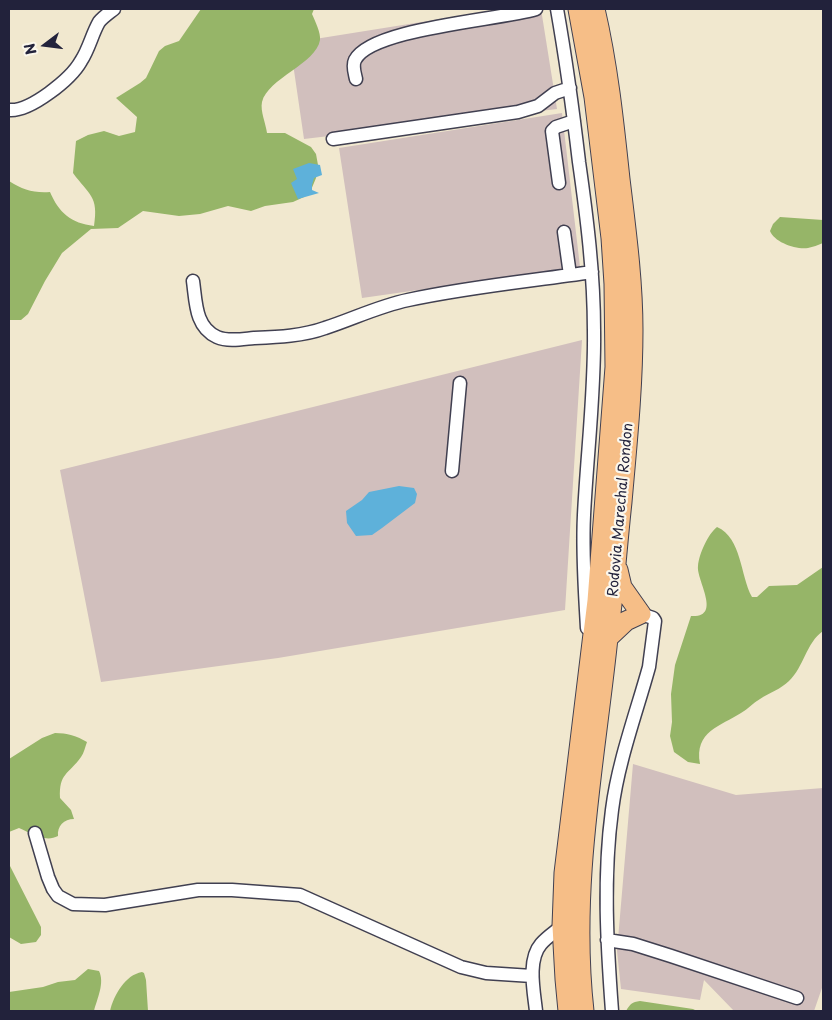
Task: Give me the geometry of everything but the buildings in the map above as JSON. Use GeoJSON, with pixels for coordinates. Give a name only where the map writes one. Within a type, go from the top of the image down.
{"type":"FeatureCollection","features":[{"type":"Feature","properties":{"kind":"highway","name":"Rodovia Marechal Rondon"},"geometry":{"type":"LineString","coordinates":[[568,1011],[562,926],[566,846],[589,667],[613,416],[615,367],[614,284],[607,210],[594,97],[578,9]]}},
{"type":"Feature","properties":{"kind":"highway","name":"Rodovia Marechal Rondon"},"geometry":{"type":"LineString","coordinates":[[584,1011],[580,968],[581,875],[609,636],[633,366],[633,328],[627,234],[612,103],[595,9]]}},
{"type":"Feature","properties":{"kind":"highway"},"geometry":{"type":"LineString","coordinates":[[609,636],[626,621],[641,614],[622,587],[616,559]]}},
{"type":"Feature","properties":{"kind":"street"},"geometry":{"type":"LineString","coordinates":[[9,110],[14,111],[40,99],[67,79],[81,62],[99,22],[114,9]]}},
{"type":"Feature","properties":{"kind":"street"},"geometry":{"type":"LineString","coordinates":[[356,79],[355,60],[370,48],[393,36],[536,9]]}},
{"type":"Feature","properties":{"kind":"street"},"geometry":{"type":"LineString","coordinates":[[557,9],[570,88],[592,272],[594,332],[583,552],[589,667]]}},
{"type":"Feature","properties":{"kind":"street"},"geometry":{"type":"LineString","coordinates":[[333,138],[518,112],[538,106],[555,93],[570,88]]}},
{"type":"Feature","properties":{"kind":"street"},"geometry":{"type":"LineString","coordinates":[[559,182],[552,132],[556,127],[574,121]]}},
{"type":"Feature","properties":{"kind":"street"},"geometry":{"type":"LineString","coordinates":[[564,232],[570,275]]}},
{"type":"Feature","properties":{"kind":"street"},"geometry":{"type":"LineString","coordinates":[[193,281],[199,319],[205,329],[217,337],[229,340],[299,334],[324,329],[373,310],[408,300],[592,272]]}},
{"type":"Feature","properties":{"kind":"street"},"geometry":{"type":"LineString","coordinates":[[452,471],[460,384]]}},
{"type":"Feature","properties":{"kind":"street"},"geometry":{"type":"LineString","coordinates":[[612,1011],[607,940],[606,889],[612,810],[618,776],[649,667],[654,628],[653,618],[641,614]]}},
{"type":"Feature","properties":{"kind":"street"},"geometry":{"type":"LineString","coordinates":[[35,833],[53,889],[58,896],[73,904],[105,905],[198,890],[232,890],[300,895],[461,967],[486,973],[532,976]]}},
{"type":"Feature","properties":{"kind":"street"},"geometry":{"type":"LineString","coordinates":[[536,1011],[532,976],[535,955],[539,946],[562,926]]}},
{"type":"Feature","properties":{"kind":"street"},"geometry":{"type":"LineString","coordinates":[[607,940],[633,944],[797,998]]}},
{"type":"Feature","properties":{"kind":"shaded area"},"geometry":{"type":"Polygon","coordinates":[[[503,9],[541,9],[557,109],[304,139],[290,43],[503,9]]]}},
{"type":"Feature","properties":{"kind":"shaded area"},"geometry":{"type":"Polygon","coordinates":[[[562,113],[580,267],[362,298],[339,148],[562,113]]]}},
{"type":"Feature","properties":{"kind":"shaded area"},"geometry":{"type":"Polygon","coordinates":[[[582,340],[565,610],[278,658],[101,682],[60,470],[582,340]]]}},
{"type":"Feature","properties":{"kind":"shaded area"},"geometry":{"type":"Polygon","coordinates":[[[633,764],[736,795],[823,788],[823,985],[814,1011],[734,1011],[704,980],[700,1000],[621,989],[617,951],[633,764]]]}},
{"type":"Feature","properties":{"kind":"green space"},"geometry":{"type":"Polygon","coordinates":[[[201,9],[314,9],[312,14],[320,37],[317,49],[273,86],[266,93],[262,102],[262,113],[267,133],[285,133],[311,147],[316,154],[318,165],[316,178],[311,190],[304,197],[293,202],[265,206],[251,211],[228,206],[200,214],[179,216],[143,211],[118,228],[91,229],[62,253],[28,314],[21,320],[9,320],[9,181],[28,190],[50,192],[57,206],[67,216],[86,225],[94,226],[94,202],[73,173],[76,141],[88,135],[104,131],[119,136],[135,132],[137,117],[116,98],[146,78],[159,51],[165,46],[179,41],[201,9]]]}},
{"type":"Feature","properties":{"kind":"green space"},"geometry":{"type":"Polygon","coordinates":[[[780,217],[823,220],[823,243],[810,248],[803,248],[792,246],[776,239],[770,231],[773,224],[780,217]]]}},
{"type":"Feature","properties":{"kind":"green space"},"geometry":{"type":"Polygon","coordinates":[[[717,527],[725,532],[736,548],[752,597],[757,597],[769,586],[797,585],[823,567],[823,631],[817,636],[798,669],[786,684],[718,726],[705,737],[699,753],[700,764],[688,762],[674,752],[670,736],[672,722],[671,694],[675,665],[691,616],[700,615],[705,611],[707,605],[698,566],[704,545],[710,534],[717,527]]]}},
{"type":"Feature","properties":{"kind":"green space"},"geometry":{"type":"Polygon","coordinates":[[[55,733],[72,735],[87,742],[82,755],[65,775],[61,784],[60,798],[71,810],[74,819],[67,820],[62,824],[58,836],[53,838],[43,838],[19,828],[9,832],[9,759],[42,738],[55,733]]]}},
{"type":"Feature","properties":{"kind":"green space"},"geometry":{"type":"Polygon","coordinates":[[[9,864],[41,927],[41,935],[36,942],[21,944],[9,937],[9,864]]]}},
{"type":"Feature","properties":{"kind":"green space"},"geometry":{"type":"Polygon","coordinates":[[[88,969],[99,971],[101,976],[100,991],[94,1011],[9,1011],[9,992],[75,980],[88,969]]]}},
{"type":"Feature","properties":{"kind":"green space"},"geometry":{"type":"Polygon","coordinates":[[[142,972],[146,980],[148,1011],[110,1011],[114,999],[125,981],[142,972]]]}},
{"type":"Feature","properties":{"kind":"green space"},"geometry":{"type":"Polygon","coordinates":[[[640,1001],[697,1011],[626,1011],[632,1004],[640,1001]]]}},
{"type":"Feature","properties":{"kind":"water"},"geometry":{"type":"Polygon","coordinates":[[[309,163],[320,165],[322,175],[314,178],[312,185],[312,190],[319,193],[298,199],[291,183],[297,179],[293,169],[309,163]]]}},
{"type":"Feature","properties":{"kind":"water"},"geometry":{"type":"Polygon","coordinates":[[[399,486],[414,488],[417,494],[415,503],[372,535],[356,536],[347,523],[346,511],[362,500],[369,492],[399,486]]]}}]}
